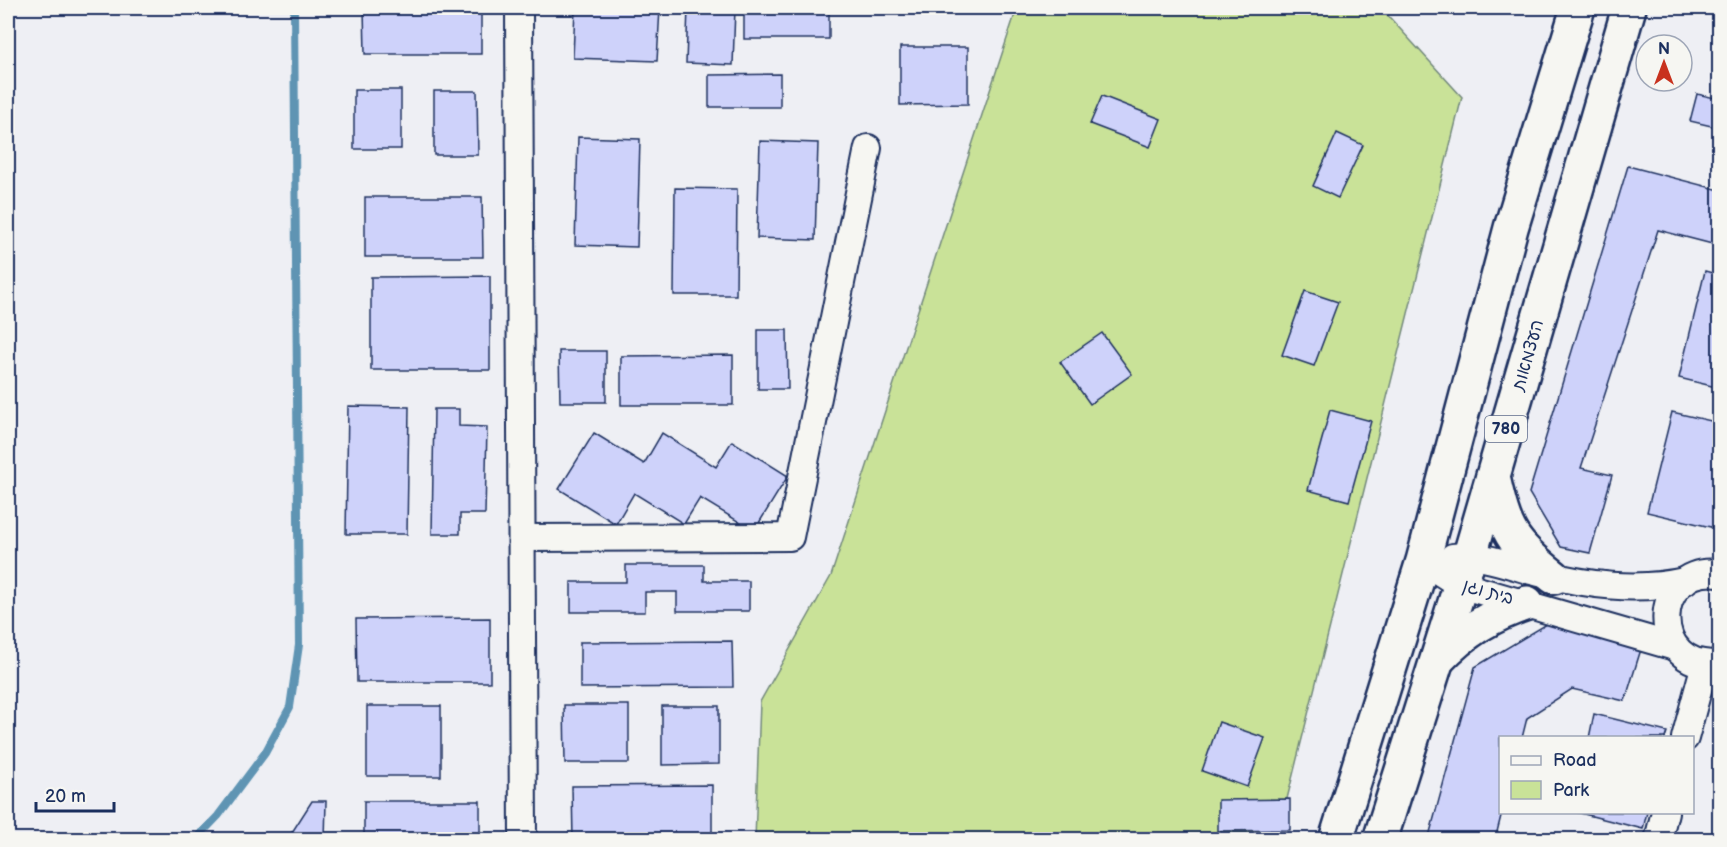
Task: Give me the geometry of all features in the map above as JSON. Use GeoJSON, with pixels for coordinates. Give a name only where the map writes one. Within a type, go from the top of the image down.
{"type":"FeatureCollection","features":[{"type":"Feature","properties":{"kind":"main road","name":"780"},"geometry":{"type":"LineString","coordinates":[[1336,840],[1423,561],[1511,228],[1578,8]]}},
{"type":"Feature","properties":{"kind":"main road","name":"העצמאות"},"geometry":{"type":"LineString","coordinates":[[1380,840],[1465,570],[1629,8]]}},
{"type":"Feature","properties":{"kind":"main road"},"geometry":{"type":"LineString","coordinates":[[1493,475],[1502,513],[1514,541],[1554,577]]}},
{"type":"Feature","properties":{"kind":"main road"},"geometry":{"type":"LineString","coordinates":[[1436,660],[1456,640],[1480,622],[1527,603]]}},
{"type":"Feature","properties":{"kind":"street"},"geometry":{"type":"LineString","coordinates":[[519,8],[523,840]]}},
{"type":"Feature","properties":{"kind":"street"},"geometry":{"type":"LineString","coordinates":[[522,538],[790,537],[868,148]]}},
{"type":"Feature","properties":{"kind":"street","name":"בית וגן"},"geometry":{"type":"LineString","coordinates":[[1423,561],[1465,570],[1554,577],[1641,588],[1685,581],[1697,574],[1719,573]]}},
{"type":"Feature","properties":{"kind":"street","name":"בית וגן"},"geometry":{"type":"LineString","coordinates":[[1465,570],[1527,603],[1675,647],[1683,655],[1712,664]]}},
{"type":"Feature","properties":{"kind":"street"},"geometry":{"type":"LineString","coordinates":[[1675,647],[1669,637],[1665,614],[1675,590],[1685,581]]}},
{"type":"Feature","properties":{"kind":"street"},"geometry":{"type":"LineString","coordinates":[[1686,736],[1712,664]]}},
{"type":"Feature","properties":{"kind":"street"},"geometry":{"type":"LineString","coordinates":[[1658,840],[1665,814]]}},
{"type":"Feature","properties":{"kind":"green space"},"geometry":{"type":"Polygon","coordinates":[[[1017,8],[1381,8],[1462,97],[1277,839],[755,840],[760,702],[831,576],[1017,8]]]}},
{"type":"Feature","properties":{"kind":"building"},"geometry":{"type":"Polygon","coordinates":[[[364,8],[481,8],[481,54],[365,54],[364,8]]]}},
{"type":"Feature","properties":{"kind":"building"},"geometry":{"type":"Polygon","coordinates":[[[575,8],[660,8],[657,61],[573,58],[575,8]]]}},
{"type":"Feature","properties":{"kind":"building"},"geometry":{"type":"Polygon","coordinates":[[[688,8],[735,8],[733,65],[686,63],[688,8]]]}},
{"type":"Feature","properties":{"kind":"building"},"geometry":{"type":"Polygon","coordinates":[[[744,8],[829,8],[829,39],[744,39],[744,8]]]}},
{"type":"Feature","properties":{"kind":"building"},"geometry":{"type":"Polygon","coordinates":[[[900,47],[968,47],[968,104],[900,105],[900,47]]]}},
{"type":"Feature","properties":{"kind":"building"},"geometry":{"type":"Polygon","coordinates":[[[780,74],[780,107],[709,107],[709,75],[780,74]]]}},
{"type":"Feature","properties":{"kind":"building"},"geometry":{"type":"Polygon","coordinates":[[[354,90],[401,90],[401,149],[354,149],[354,90]]]}},
{"type":"Feature","properties":{"kind":"building"},"geometry":{"type":"Polygon","coordinates":[[[434,91],[477,91],[478,155],[434,155],[434,91]]]}},
{"type":"Feature","properties":{"kind":"building"},"geometry":{"type":"Polygon","coordinates":[[[1697,94],[1720,99],[1720,128],[1690,121],[1697,94]]]}},
{"type":"Feature","properties":{"kind":"building"},"geometry":{"type":"Polygon","coordinates":[[[1102,96],[1161,119],[1150,147],[1090,124],[1102,96]]]}},
{"type":"Feature","properties":{"kind":"building"},"geometry":{"type":"Polygon","coordinates":[[[1337,133],[1363,145],[1338,198],[1313,186],[1337,133]]]}},
{"type":"Feature","properties":{"kind":"building"},"geometry":{"type":"Polygon","coordinates":[[[578,137],[640,139],[637,247],[575,245],[578,137]]]}},
{"type":"Feature","properties":{"kind":"building"},"geometry":{"type":"Polygon","coordinates":[[[760,141],[818,143],[815,240],[757,238],[760,141]]]}},
{"type":"Feature","properties":{"kind":"building"},"geometry":{"type":"Polygon","coordinates":[[[1628,166],[1720,190],[1720,246],[1658,230],[1581,468],[1612,475],[1590,553],[1561,547],[1529,493],[1628,166]]]}},
{"type":"Feature","properties":{"kind":"building"},"geometry":{"type":"Polygon","coordinates":[[[675,188],[737,189],[736,295],[674,295],[675,188]]]}},
{"type":"Feature","properties":{"kind":"building"},"geometry":{"type":"Polygon","coordinates":[[[365,197],[482,197],[483,257],[365,257],[365,197]]]}},
{"type":"Feature","properties":{"kind":"building"},"geometry":{"type":"Polygon","coordinates":[[[1705,271],[1720,275],[1720,388],[1679,378],[1705,271]]]}},
{"type":"Feature","properties":{"kind":"building"},"geometry":{"type":"Polygon","coordinates":[[[490,276],[490,370],[371,370],[371,277],[490,276]]]}},
{"type":"Feature","properties":{"kind":"building"},"geometry":{"type":"Polygon","coordinates":[[[1305,291],[1338,302],[1314,366],[1282,355],[1305,291]]]}},
{"type":"Feature","properties":{"kind":"building"},"geometry":{"type":"Polygon","coordinates":[[[758,330],[787,330],[788,389],[758,389],[758,330]]]}},
{"type":"Feature","properties":{"kind":"building"},"geometry":{"type":"Polygon","coordinates":[[[1102,333],[1132,374],[1090,404],[1060,362],[1102,333]]]}},
{"type":"Feature","properties":{"kind":"building"},"geometry":{"type":"Polygon","coordinates":[[[559,351],[606,351],[606,402],[560,402],[559,351]]]}},
{"type":"Feature","properties":{"kind":"building"},"geometry":{"type":"Polygon","coordinates":[[[733,355],[733,405],[621,405],[621,356],[733,355]]]}},
{"type":"Feature","properties":{"kind":"building"},"geometry":{"type":"Polygon","coordinates":[[[348,406],[409,407],[407,534],[346,534],[348,406]]]}},
{"type":"Feature","properties":{"kind":"building"},"geometry":{"type":"Polygon","coordinates":[[[434,409],[459,409],[459,426],[487,427],[485,514],[460,514],[460,534],[432,534],[434,409]]]}},
{"type":"Feature","properties":{"kind":"building"},"geometry":{"type":"Polygon","coordinates":[[[1330,410],[1371,421],[1349,501],[1308,490],[1330,410]]]}},
{"type":"Feature","properties":{"kind":"building"},"geometry":{"type":"Polygon","coordinates":[[[1672,412],[1720,423],[1720,509],[1715,528],[1647,512],[1672,412]]]}},
{"type":"Feature","properties":{"kind":"building"},"geometry":{"type":"Polygon","coordinates":[[[594,433],[644,464],[662,433],[716,467],[732,441],[788,476],[754,531],[700,498],[684,524],[634,493],[616,524],[559,489],[594,433]]]}},
{"type":"Feature","properties":{"kind":"building"},"geometry":{"type":"Polygon","coordinates":[[[626,565],[704,565],[704,581],[749,581],[749,611],[677,611],[677,592],[645,592],[645,612],[571,612],[571,582],[626,582],[626,565]]]}},
{"type":"Feature","properties":{"kind":"building"},"geometry":{"type":"Polygon","coordinates":[[[490,618],[490,682],[357,682],[356,619],[490,618]]]}},
{"type":"Feature","properties":{"kind":"building"},"geometry":{"type":"Polygon","coordinates":[[[1547,624],[1642,646],[1625,701],[1572,689],[1527,718],[1522,736],[1499,736],[1499,814],[1502,814],[1495,840],[1428,840],[1475,667],[1547,624]]]}},
{"type":"Feature","properties":{"kind":"building"},"geometry":{"type":"Polygon","coordinates":[[[732,641],[733,687],[580,688],[580,642],[732,641]]]}},
{"type":"Feature","properties":{"kind":"building"},"geometry":{"type":"Polygon","coordinates":[[[564,705],[629,705],[629,763],[565,763],[564,705]]]}},
{"type":"Feature","properties":{"kind":"building"},"geometry":{"type":"Polygon","coordinates":[[[367,706],[441,706],[441,776],[367,776],[367,706]]]}},
{"type":"Feature","properties":{"kind":"building"},"geometry":{"type":"Polygon","coordinates":[[[662,706],[719,706],[719,764],[662,765],[662,706]]]}},
{"type":"Feature","properties":{"kind":"building"},"geometry":{"type":"Polygon","coordinates":[[[1594,714],[1667,732],[1666,736],[1589,736],[1594,714]]]}},
{"type":"Feature","properties":{"kind":"building"},"geometry":{"type":"Polygon","coordinates":[[[1219,722],[1265,738],[1247,787],[1202,771],[1219,722]]]}},
{"type":"Feature","properties":{"kind":"building"},"geometry":{"type":"Polygon","coordinates":[[[712,785],[712,840],[573,840],[572,786],[712,785]]]}},
{"type":"Feature","properties":{"kind":"building"},"geometry":{"type":"Polygon","coordinates":[[[1290,799],[1290,830],[1218,831],[1218,800],[1290,799]]]}},
{"type":"Feature","properties":{"kind":"building"},"geometry":{"type":"Polygon","coordinates":[[[312,801],[326,801],[325,840],[287,840],[312,801]]]}},
{"type":"Feature","properties":{"kind":"building"},"geometry":{"type":"Polygon","coordinates":[[[364,801],[480,801],[480,840],[364,840],[364,801]]]}},
{"type":"Feature","properties":{"kind":"building"},"geometry":{"type":"Polygon","coordinates":[[[1584,814],[1647,814],[1643,829],[1584,814]]]}},
{"type":"Feature","properties":{"kind":"waterway"},"geometry":{"type":"LineString","coordinates":[[195,840],[218,816],[265,753],[290,707],[299,645],[294,8]]}}]}
